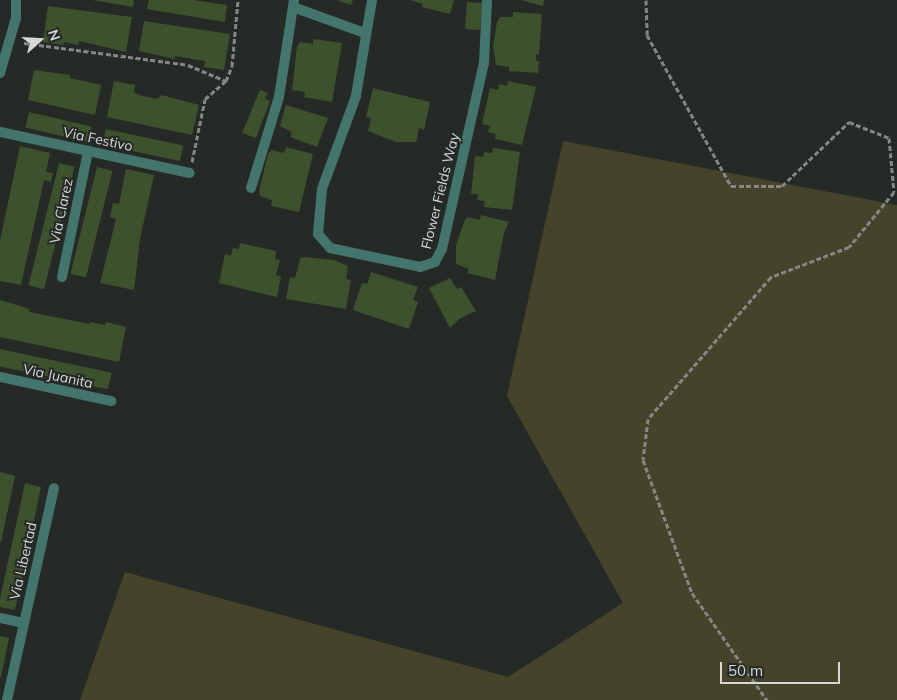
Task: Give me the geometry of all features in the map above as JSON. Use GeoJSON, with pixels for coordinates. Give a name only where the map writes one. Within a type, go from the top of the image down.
{"type":"FeatureCollection","features":[{"type":"Feature","properties":{"kind":"street"},"geometry":{"type":"LineString","coordinates":[[0,73],[16,18],[16,0]]}},
{"type":"Feature","properties":{"kind":"street","name":"Flower Fields Way"},"geometry":{"type":"LineString","coordinates":[[372,0],[356,96],[322,189],[318,234],[330,248],[420,267],[434,262],[442,249],[484,63],[487,0]]}},
{"type":"Feature","properties":{"kind":"street"},"geometry":{"type":"LineString","coordinates":[[251,188],[279,97],[293,3],[365,34]]}},
{"type":"Feature","properties":{"kind":"street","name":"Via Festivo"},"geometry":{"type":"LineString","coordinates":[[0,132],[190,173]]}},
{"type":"Feature","properties":{"kind":"street","name":"Via Clarez"},"geometry":{"type":"LineString","coordinates":[[62,278],[88,151]]}},
{"type":"Feature","properties":{"kind":"street","name":"Via Juanita"},"geometry":{"type":"LineString","coordinates":[[0,377],[111,401]]}},
{"type":"Feature","properties":{"kind":"street","name":"Via Libertad"},"geometry":{"type":"LineString","coordinates":[[7,700],[54,488]]}},
{"type":"Feature","properties":{"kind":"street"},"geometry":{"type":"LineString","coordinates":[[0,618],[23,623]]}},
{"type":"Feature","properties":{"kind":"path"},"geometry":{"type":"LineString","coordinates":[[190,173],[205,99],[226,81],[232,66],[238,0]]}},
{"type":"Feature","properties":{"kind":"path"},"geometry":{"type":"LineString","coordinates":[[646,0],[647,35],[731,186],[782,186],[849,122],[889,138],[894,192],[849,247],[771,277],[648,419],[643,460],[692,593],[767,700]]}},
{"type":"Feature","properties":{"kind":"path"},"geometry":{"type":"LineString","coordinates":[[24,43],[188,65],[226,81]]}},
{"type":"Feature","properties":{"kind":"shaded area"},"geometry":{"type":"Polygon","coordinates":[[[563,141],[897,205],[897,700],[80,700],[125,572],[508,677],[623,603],[507,396],[563,141]]]}},
{"type":"Feature","properties":{"kind":"building"},"geometry":{"type":"Polygon","coordinates":[[[92,0],[134,0],[133,7],[92,0]]]}},
{"type":"Feature","properties":{"kind":"building"},"geometry":{"type":"Polygon","coordinates":[[[149,0],[193,0],[227,5],[225,22],[147,9],[149,0]]]}},
{"type":"Feature","properties":{"kind":"building"},"geometry":{"type":"Polygon","coordinates":[[[337,0],[353,0],[351,5],[337,0]]]}},
{"type":"Feature","properties":{"kind":"building"},"geometry":{"type":"Polygon","coordinates":[[[411,0],[454,0],[450,14],[422,7],[423,4],[411,0]]]}},
{"type":"Feature","properties":{"kind":"building"},"geometry":{"type":"Polygon","coordinates":[[[521,0],[544,0],[543,6],[521,0]]]}},
{"type":"Feature","properties":{"kind":"building"},"geometry":{"type":"Polygon","coordinates":[[[467,2],[482,3],[480,30],[465,29],[467,2]]]}},
{"type":"Feature","properties":{"kind":"building"},"geometry":{"type":"Polygon","coordinates":[[[48,6],[132,17],[126,52],[79,41],[78,45],[64,42],[63,45],[43,42],[48,6]]]}},
{"type":"Feature","properties":{"kind":"building"},"geometry":{"type":"Polygon","coordinates":[[[513,12],[542,14],[539,55],[536,54],[536,61],[539,61],[538,73],[509,71],[509,67],[496,65],[493,46],[497,22],[500,17],[513,17],[513,12]]]}},
{"type":"Feature","properties":{"kind":"building"},"geometry":{"type":"Polygon","coordinates":[[[144,21],[230,34],[224,70],[204,67],[205,61],[175,56],[175,59],[139,51],[144,21]]]}},
{"type":"Feature","properties":{"kind":"building"},"geometry":{"type":"Polygon","coordinates":[[[313,39],[342,43],[332,102],[304,97],[305,92],[292,90],[297,46],[300,42],[313,44],[313,39]]]}},
{"type":"Feature","properties":{"kind":"building"},"geometry":{"type":"Polygon","coordinates":[[[34,70],[70,75],[70,78],[101,85],[95,115],[28,100],[34,70]]]}},
{"type":"Feature","properties":{"kind":"building"},"geometry":{"type":"Polygon","coordinates":[[[114,81],[135,85],[134,92],[139,95],[156,99],[162,95],[199,105],[192,135],[107,117],[114,81]]]}},
{"type":"Feature","properties":{"kind":"building"},"geometry":{"type":"Polygon","coordinates":[[[508,81],[536,87],[522,145],[495,139],[496,134],[488,132],[490,126],[482,124],[490,88],[498,90],[499,84],[507,86],[508,81]]]}},
{"type":"Feature","properties":{"kind":"building"},"geometry":{"type":"Polygon","coordinates":[[[373,88],[430,102],[424,130],[419,128],[416,142],[396,142],[368,131],[371,118],[366,117],[373,88]]]}},
{"type":"Feature","properties":{"kind":"building"},"geometry":{"type":"Polygon","coordinates":[[[260,90],[268,93],[265,99],[270,101],[256,138],[242,133],[260,90]]]}},
{"type":"Feature","properties":{"kind":"building"},"geometry":{"type":"Polygon","coordinates":[[[286,105],[328,118],[317,147],[290,137],[292,132],[280,126],[286,105]]]}},
{"type":"Feature","properties":{"kind":"building"},"geometry":{"type":"Polygon","coordinates":[[[29,112],[91,126],[88,142],[25,128],[29,112]]]}},
{"type":"Feature","properties":{"kind":"building"},"geometry":{"type":"Polygon","coordinates":[[[106,129],[183,145],[180,161],[103,145],[106,129]]]}},
{"type":"Feature","properties":{"kind":"building"},"geometry":{"type":"Polygon","coordinates":[[[20,146],[50,153],[46,172],[53,173],[51,182],[44,180],[21,285],[0,281],[0,241],[20,146]]]}},
{"type":"Feature","properties":{"kind":"building"},"geometry":{"type":"Polygon","coordinates":[[[286,147],[313,154],[299,212],[271,206],[272,200],[260,196],[259,191],[268,154],[272,150],[284,153],[286,147]]]}},
{"type":"Feature","properties":{"kind":"building"},"geometry":{"type":"Polygon","coordinates":[[[493,148],[520,152],[512,210],[484,207],[485,201],[477,200],[478,194],[471,194],[475,156],[483,157],[484,152],[492,153],[493,148]]]}},
{"type":"Feature","properties":{"kind":"building"},"geometry":{"type":"Polygon","coordinates":[[[59,163],[75,167],[44,289],[29,285],[59,163]]]}},
{"type":"Feature","properties":{"kind":"building"},"geometry":{"type":"Polygon","coordinates":[[[97,167],[113,171],[86,278],[70,274],[97,167]]]}},
{"type":"Feature","properties":{"kind":"building"},"geometry":{"type":"Polygon","coordinates":[[[126,169],[154,175],[140,239],[134,290],[100,283],[116,219],[110,217],[113,203],[119,204],[126,169]]]}},
{"type":"Feature","properties":{"kind":"building"},"geometry":{"type":"Polygon","coordinates":[[[481,215],[509,222],[504,233],[495,280],[467,273],[469,269],[456,264],[456,245],[464,222],[467,217],[480,220],[481,215]]]}},
{"type":"Feature","properties":{"kind":"building"},"geometry":{"type":"Polygon","coordinates":[[[240,243],[276,251],[275,259],[280,260],[276,275],[281,276],[277,297],[219,283],[225,254],[231,256],[233,248],[239,249],[240,243]]]}},
{"type":"Feature","properties":{"kind":"building"},"geometry":{"type":"Polygon","coordinates":[[[300,258],[334,260],[348,266],[346,279],[351,280],[346,309],[286,299],[290,277],[295,278],[300,258]]]}},
{"type":"Feature","properties":{"kind":"building"},"geometry":{"type":"Polygon","coordinates":[[[371,272],[418,287],[413,300],[418,302],[409,329],[353,310],[362,283],[367,284],[371,272]]]}},
{"type":"Feature","properties":{"kind":"building"},"geometry":{"type":"Polygon","coordinates":[[[450,278],[457,289],[461,287],[476,311],[459,319],[450,328],[429,288],[450,278]]]}},
{"type":"Feature","properties":{"kind":"building"},"geometry":{"type":"Polygon","coordinates":[[[0,300],[30,309],[29,312],[90,324],[90,322],[105,325],[106,322],[126,327],[119,362],[0,337],[0,300]]]}},
{"type":"Feature","properties":{"kind":"building"},"geometry":{"type":"Polygon","coordinates":[[[0,349],[112,373],[108,389],[0,366],[0,349]]]}},
{"type":"Feature","properties":{"kind":"building"},"geometry":{"type":"Polygon","coordinates":[[[0,472],[15,476],[1,542],[0,542],[0,472]]]}},
{"type":"Feature","properties":{"kind":"building"},"geometry":{"type":"Polygon","coordinates":[[[25,483],[41,487],[15,610],[0,607],[0,599],[25,483]]]}},
{"type":"Feature","properties":{"kind":"building"},"geometry":{"type":"Polygon","coordinates":[[[0,636],[9,638],[1,677],[0,677],[0,636]]]}}]}
